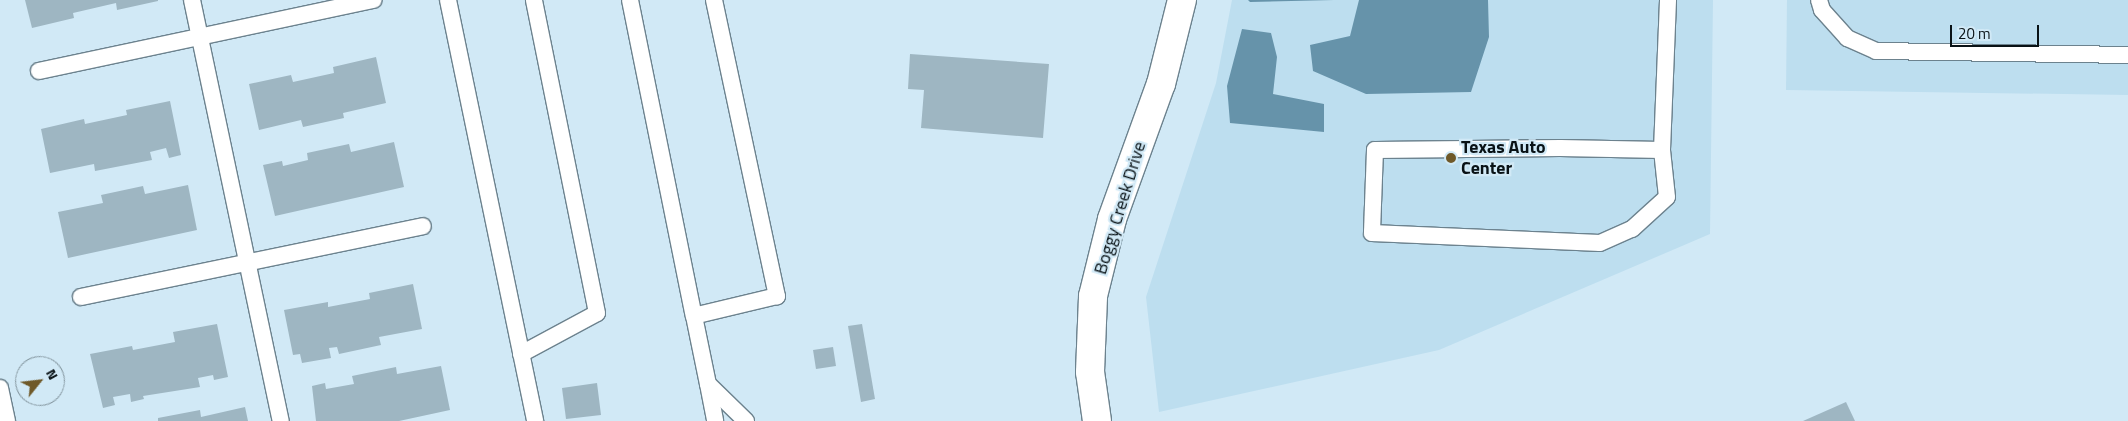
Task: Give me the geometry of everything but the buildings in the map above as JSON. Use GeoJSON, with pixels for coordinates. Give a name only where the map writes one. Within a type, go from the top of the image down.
{"type":"FeatureCollection","features":[{"type":"Feature","properties":{"kind":"street","name":"Boggy Creek Drive"},"geometry":{"type":"LineString","coordinates":[[1097,421],[1090,372],[1093,296],[1112,219],[1161,84],[1182,0]]}},
{"type":"Feature","properties":{"kind":"lane"},"geometry":{"type":"LineString","coordinates":[[192,0],[281,421]]}},
{"type":"Feature","properties":{"kind":"lane"},"geometry":{"type":"LineString","coordinates":[[39,71],[374,0]]}},
{"type":"Feature","properties":{"kind":"lane"},"geometry":{"type":"LineString","coordinates":[[448,0],[535,421]]}},
{"type":"Feature","properties":{"kind":"lane"},"geometry":{"type":"LineString","coordinates":[[521,354],[597,313],[534,0]]}},
{"type":"Feature","properties":{"kind":"lane"},"geometry":{"type":"LineString","coordinates":[[630,0],[715,421]]}},
{"type":"Feature","properties":{"kind":"lane"},"geometry":{"type":"LineString","coordinates":[[694,316],[777,296],[714,0]]}},
{"type":"Feature","properties":{"kind":"lane"},"geometry":{"type":"LineString","coordinates":[[1662,150],[1560,148],[1375,150],[1372,233],[1600,243],[1632,229],[1667,196],[1662,150],[1668,0]]}},
{"type":"Feature","properties":{"kind":"lane"},"geometry":{"type":"LineString","coordinates":[[1819,0],[1822,10],[1847,38],[1876,50],[2128,55]]}},
{"type":"Feature","properties":{"kind":"lane"},"geometry":{"type":"LineString","coordinates":[[81,297],[423,226]]}},
{"type":"Feature","properties":{"kind":"lane"},"geometry":{"type":"LineString","coordinates":[[708,384],[746,421]]}},
{"type":"Feature","properties":{"kind":"lane"},"geometry":{"type":"LineString","coordinates":[[0,388],[7,421]]}},
{"type":"Feature","properties":{"kind":"shaded area","name":"Texas Auto Center"},"geometry":{"type":"Polygon","coordinates":[[[1232,0],[1713,0],[1710,234],[1439,350],[1159,412],[1146,297],[1216,83],[1232,0]]]}},
{"type":"Feature","properties":{"kind":"shaded area"},"geometry":{"type":"Polygon","coordinates":[[[1248,0],[1334,0],[1250,2],[1248,0]]]}},
{"type":"Feature","properties":{"kind":"shaded area"},"geometry":{"type":"Polygon","coordinates":[[[1359,0],[1488,0],[1489,37],[1471,92],[1366,94],[1313,71],[1310,45],[1350,36],[1359,0]]]}},
{"type":"Feature","properties":{"kind":"shaded area"},"geometry":{"type":"Polygon","coordinates":[[[1787,0],[2128,0],[2128,95],[1786,90],[1787,0]]]}},
{"type":"Feature","properties":{"kind":"shaded area"},"geometry":{"type":"Polygon","coordinates":[[[1242,29],[1271,33],[1277,57],[1273,94],[1324,104],[1324,132],[1230,123],[1227,86],[1242,29]]]}},
{"type":"Feature","properties":{"kind":"place","name":"Texas Auto Center"},"geometry":{"type":"Point","coordinates":[1451,158]}}]}
